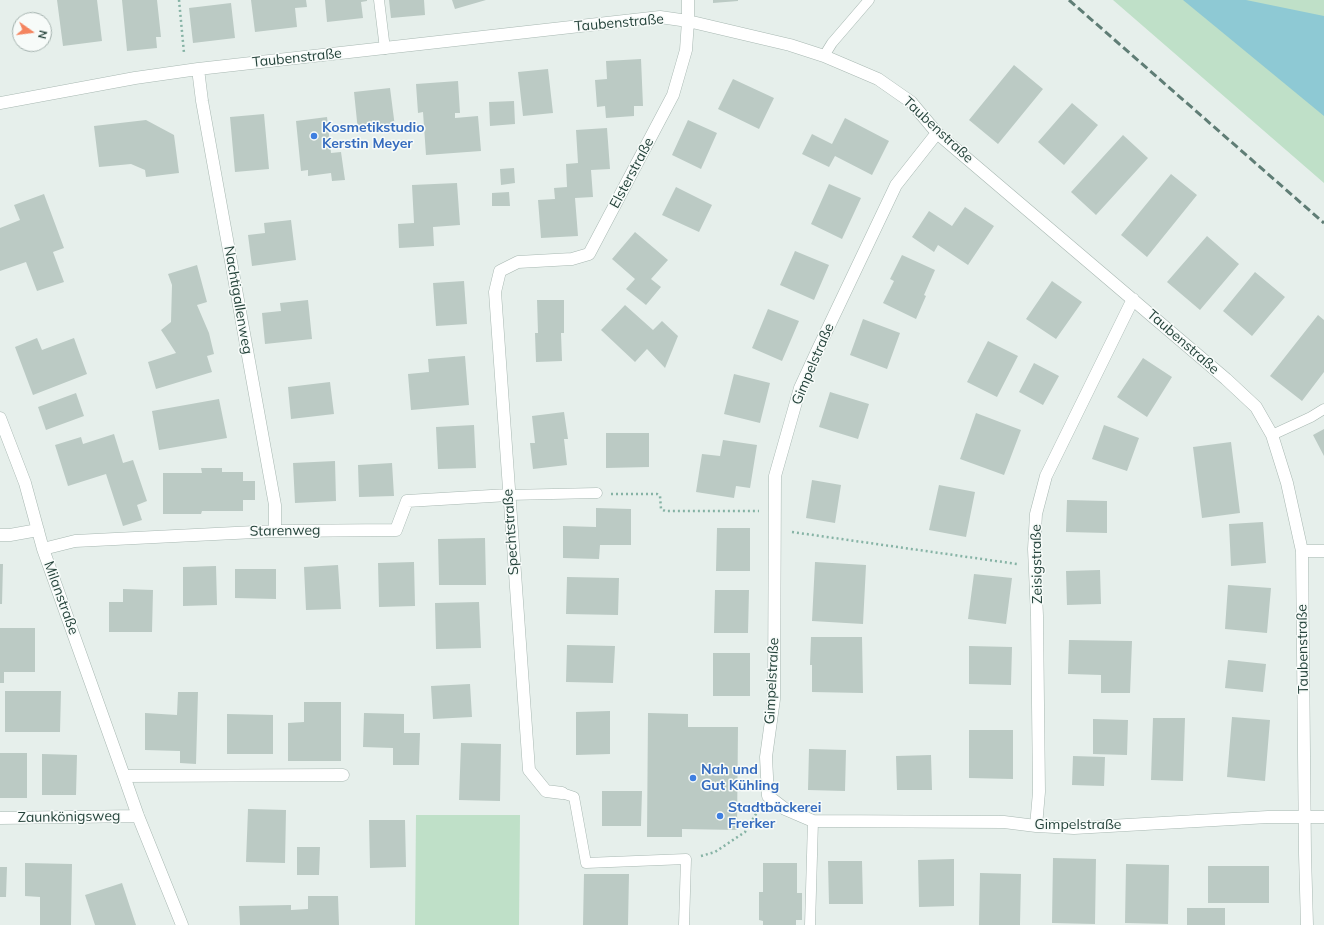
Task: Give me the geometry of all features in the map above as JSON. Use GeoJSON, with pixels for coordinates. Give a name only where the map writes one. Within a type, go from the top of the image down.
{"type":"FeatureCollection","features":[{"type":"Feature","properties":{"kind":"street","name":"Elsterstraße"},"geometry":{"type":"LineString","coordinates":[[518,262],[572,259],[589,254],[673,95],[686,50],[688,0]]}},
{"type":"Feature","properties":{"kind":"street","name":"Taubenstraße"},"geometry":{"type":"LineString","coordinates":[[0,103],[135,78],[198,69],[660,17],[688,21],[790,45],[824,56],[878,79],[911,102],[936,133],[1133,299],[1231,384],[1256,407],[1272,435],[1288,483],[1302,551],[1307,925]]}},
{"type":"Feature","properties":{"kind":"street","name":"Nachtigallenweg"},"geometry":{"type":"LineString","coordinates":[[198,69],[202,102],[275,505],[275,531]]}},
{"type":"Feature","properties":{"kind":"street","name":"Gimpelstraße"},"geometry":{"type":"LineString","coordinates":[[936,133],[896,185],[800,388],[775,476],[774,699],[766,757],[768,796],[785,810],[813,820],[1004,822],[1036,826],[1074,828],[1268,816],[1324,817]]}},
{"type":"Feature","properties":{"kind":"street","name":"Spechtstraße"},"geometry":{"type":"LineString","coordinates":[[518,262],[500,271],[495,292],[508,495],[529,770],[546,791],[562,793]]}},
{"type":"Feature","properties":{"kind":"street","name":"Zeisigstraße"},"geometry":{"type":"LineString","coordinates":[[1036,826],[1039,792],[1037,616],[1034,566],[1036,514],[1046,476],[1133,299]]}},
{"type":"Feature","properties":{"kind":"street","name":"Milanstraße"},"geometry":{"type":"LineString","coordinates":[[0,418],[25,483],[43,548],[138,816],[182,925]]}},
{"type":"Feature","properties":{"kind":"street","name":"Starenweg"},"geometry":{"type":"LineString","coordinates":[[43,548],[75,541],[275,531],[396,530],[407,501],[508,495]]}},
{"type":"Feature","properties":{"kind":"street"},"geometry":{"type":"LineString","coordinates":[[0,535],[10,535],[38,530]]}},
{"type":"Feature","properties":{"kind":"street"},"geometry":{"type":"LineString","coordinates":[[1302,551],[1324,551]]}},
{"type":"Feature","properties":{"kind":"street"},"geometry":{"type":"LineString","coordinates":[[124,776],[343,775]]}},
{"type":"Feature","properties":{"kind":"street","name":"Zaunkönigsweg"},"geometry":{"type":"LineString","coordinates":[[0,818],[138,816]]}},
{"type":"Feature","properties":{"kind":"lane"},"geometry":{"type":"LineString","coordinates":[[379,0],[385,49]]}},
{"type":"Feature","properties":{"kind":"lane"},"geometry":{"type":"LineString","coordinates":[[824,56],[832,43],[870,0]]}},
{"type":"Feature","properties":{"kind":"lane"},"geometry":{"type":"LineString","coordinates":[[1272,435],[1311,417],[1324,409]]}},
{"type":"Feature","properties":{"kind":"lane"},"geometry":{"type":"LineString","coordinates":[[508,495],[597,493]]}},
{"type":"Feature","properties":{"kind":"lane"},"geometry":{"type":"LineString","coordinates":[[562,793],[574,797],[586,863],[686,859],[684,925]]}},
{"type":"Feature","properties":{"kind":"lane"},"geometry":{"type":"LineString","coordinates":[[810,925],[813,820]]}},
{"type":"Feature","properties":{"kind":"path"},"geometry":{"type":"LineString","coordinates":[[179,0],[185,71]]}},
{"type":"Feature","properties":{"kind":"path"},"geometry":{"type":"LineString","coordinates":[[597,493],[657,494],[660,496],[661,509],[665,511],[774,511]]}},
{"type":"Feature","properties":{"kind":"path"},"geometry":{"type":"LineString","coordinates":[[774,530],[1034,566]]}},
{"type":"Feature","properties":{"kind":"path"},"geometry":{"type":"LineString","coordinates":[[686,859],[714,852],[745,832],[768,796]]}},
{"type":"Feature","properties":{"kind":"green space"},"geometry":{"type":"Polygon","coordinates":[[[1113,0],[1324,0],[1324,183],[1113,0]]]}},
{"type":"Feature","properties":{"kind":"green space"},"geometry":{"type":"Polygon","coordinates":[[[416,815],[520,815],[519,925],[415,925],[416,815]]]}},
{"type":"Feature","properties":{"kind":"water"},"geometry":{"type":"Polygon","coordinates":[[[1183,0],[1246,0],[1324,16],[1324,116],[1183,0]]]}},
{"type":"Feature","properties":{"kind":"building"},"geometry":{"type":"Polygon","coordinates":[[[57,0],[97,0],[102,41],[63,46],[57,0]]]}},
{"type":"Feature","properties":{"kind":"building"},"geometry":{"type":"Polygon","coordinates":[[[122,0],[157,0],[161,37],[156,37],[157,48],[127,51],[122,0]]]}},
{"type":"Feature","properties":{"kind":"building"},"geometry":{"type":"Polygon","coordinates":[[[251,0],[306,0],[307,7],[295,8],[297,27],[255,32],[251,0]]]}},
{"type":"Feature","properties":{"kind":"building"},"geometry":{"type":"Polygon","coordinates":[[[325,0],[367,0],[361,2],[363,18],[327,22],[325,0]]]}},
{"type":"Feature","properties":{"kind":"building"},"geometry":{"type":"Polygon","coordinates":[[[389,0],[424,0],[425,15],[391,18],[389,0]]]}},
{"type":"Feature","properties":{"kind":"building"},"geometry":{"type":"Polygon","coordinates":[[[452,0],[486,0],[455,9],[452,0]]]}},
{"type":"Feature","properties":{"kind":"building"},"geometry":{"type":"Polygon","coordinates":[[[713,0],[738,0],[738,1],[713,3],[713,0]]]}},
{"type":"Feature","properties":{"kind":"building"},"geometry":{"type":"Polygon","coordinates":[[[231,3],[235,38],[193,43],[189,8],[231,3]]]}},
{"type":"Feature","properties":{"kind":"building"},"geometry":{"type":"Polygon","coordinates":[[[641,59],[643,106],[634,106],[634,116],[606,118],[605,106],[597,107],[595,80],[607,79],[606,61],[641,59]]]}},
{"type":"Feature","properties":{"kind":"building"},"geometry":{"type":"Polygon","coordinates":[[[1014,65],[1043,89],[998,144],[969,120],[1014,65]]]}},
{"type":"Feature","properties":{"kind":"building"},"geometry":{"type":"Polygon","coordinates":[[[548,69],[553,113],[523,116],[518,72],[548,69]]]}},
{"type":"Feature","properties":{"kind":"building"},"geometry":{"type":"Polygon","coordinates":[[[733,79],[774,98],[759,129],[718,109],[733,79]]]}},
{"type":"Feature","properties":{"kind":"building"},"geometry":{"type":"Polygon","coordinates":[[[458,81],[460,113],[455,113],[455,118],[478,116],[481,151],[426,155],[423,112],[418,113],[416,84],[458,81]]]}},
{"type":"Feature","properties":{"kind":"building"},"geometry":{"type":"Polygon","coordinates":[[[390,88],[395,127],[358,131],[354,92],[390,88]]]}},
{"type":"Feature","properties":{"kind":"building"},"geometry":{"type":"Polygon","coordinates":[[[514,101],[515,124],[490,126],[489,102],[514,101]]]}},
{"type":"Feature","properties":{"kind":"building"},"geometry":{"type":"Polygon","coordinates":[[[1072,103],[1098,125],[1064,165],[1038,142],[1072,103]]]}},
{"type":"Feature","properties":{"kind":"building"},"geometry":{"type":"Polygon","coordinates":[[[264,114],[269,169],[235,172],[230,117],[264,114]]]}},
{"type":"Feature","properties":{"kind":"building"},"geometry":{"type":"Polygon","coordinates":[[[327,117],[331,153],[341,152],[345,180],[332,181],[331,173],[308,176],[308,170],[301,171],[296,121],[327,117]]]}},
{"type":"Feature","properties":{"kind":"building"},"geometry":{"type":"Polygon","coordinates":[[[845,118],[889,141],[872,175],[835,156],[829,167],[802,154],[812,134],[832,144],[845,118]]]}},
{"type":"Feature","properties":{"kind":"building"},"geometry":{"type":"Polygon","coordinates":[[[146,120],[174,135],[179,173],[146,177],[145,170],[131,164],[99,167],[94,126],[146,120]]]}},
{"type":"Feature","properties":{"kind":"building"},"geometry":{"type":"Polygon","coordinates":[[[688,120],[717,133],[701,169],[672,155],[688,120]]]}},
{"type":"Feature","properties":{"kind":"building"},"geometry":{"type":"Polygon","coordinates":[[[607,128],[610,169],[591,170],[593,197],[575,198],[578,236],[541,238],[538,200],[555,199],[554,188],[567,187],[566,164],[578,163],[576,130],[607,128]]]}},
{"type":"Feature","properties":{"kind":"building"},"geometry":{"type":"Polygon","coordinates":[[[1123,135],[1148,158],[1096,215],[1071,192],[1123,135]]]}},
{"type":"Feature","properties":{"kind":"building"},"geometry":{"type":"Polygon","coordinates":[[[514,168],[515,183],[501,185],[500,169],[514,168]]]}},
{"type":"Feature","properties":{"kind":"building"},"geometry":{"type":"Polygon","coordinates":[[[1171,174],[1197,195],[1147,257],[1121,235],[1171,174]]]}},
{"type":"Feature","properties":{"kind":"building"},"geometry":{"type":"Polygon","coordinates":[[[457,183],[460,225],[433,227],[434,246],[399,248],[398,224],[414,223],[412,185],[457,183]]]}},
{"type":"Feature","properties":{"kind":"building"},"geometry":{"type":"Polygon","coordinates":[[[829,184],[861,198],[842,239],[811,224],[829,184]]]}},
{"type":"Feature","properties":{"kind":"building"},"geometry":{"type":"Polygon","coordinates":[[[676,187],[712,205],[699,232],[662,215],[676,187]]]}},
{"type":"Feature","properties":{"kind":"building"},"geometry":{"type":"Polygon","coordinates":[[[509,192],[510,206],[492,206],[492,193],[509,192]]]}},
{"type":"Feature","properties":{"kind":"building"},"geometry":{"type":"Polygon","coordinates":[[[44,194],[64,248],[53,252],[64,282],[37,291],[26,262],[0,271],[0,228],[20,220],[14,205],[44,194]]]}},
{"type":"Feature","properties":{"kind":"building"},"geometry":{"type":"Polygon","coordinates":[[[965,207],[994,226],[968,265],[938,245],[934,252],[912,237],[929,211],[952,226],[965,207]]]}},
{"type":"Feature","properties":{"kind":"building"},"geometry":{"type":"Polygon","coordinates":[[[291,220],[296,260],[252,266],[248,235],[265,233],[264,223],[291,220]]]}},
{"type":"Feature","properties":{"kind":"building"},"geometry":{"type":"Polygon","coordinates":[[[635,232],[668,260],[651,279],[661,287],[646,305],[626,289],[635,279],[612,259],[635,232]]]}},
{"type":"Feature","properties":{"kind":"building"},"geometry":{"type":"Polygon","coordinates":[[[1207,236],[1239,264],[1200,310],[1167,282],[1207,236]]]}},
{"type":"Feature","properties":{"kind":"building"},"geometry":{"type":"Polygon","coordinates":[[[795,251],[829,265],[814,300],[780,285],[795,251]]]}},
{"type":"Feature","properties":{"kind":"building"},"geometry":{"type":"Polygon","coordinates":[[[902,255],[935,270],[924,295],[926,296],[916,319],[883,303],[894,281],[890,279],[902,255]]]}},
{"type":"Feature","properties":{"kind":"building"},"geometry":{"type":"Polygon","coordinates":[[[197,265],[207,302],[197,305],[209,333],[214,354],[207,356],[212,372],[156,389],[148,362],[176,353],[161,330],[171,322],[172,285],[168,274],[197,265]]]}},
{"type":"Feature","properties":{"kind":"building"},"geometry":{"type":"Polygon","coordinates":[[[1255,272],[1285,297],[1252,336],[1223,311],[1255,272]]]}},
{"type":"Feature","properties":{"kind":"building"},"geometry":{"type":"Polygon","coordinates":[[[464,281],[467,324],[436,326],[433,283],[464,281]]]}},
{"type":"Feature","properties":{"kind":"building"},"geometry":{"type":"Polygon","coordinates":[[[1052,281],[1082,302],[1056,339],[1026,319],[1052,281]]]}},
{"type":"Feature","properties":{"kind":"building"},"geometry":{"type":"Polygon","coordinates":[[[308,300],[312,339],[265,344],[262,313],[281,311],[280,303],[308,300]]]}},
{"type":"Feature","properties":{"kind":"building"},"geometry":{"type":"Polygon","coordinates":[[[537,300],[564,300],[564,333],[561,333],[562,361],[536,362],[535,333],[538,333],[537,300]]]}},
{"type":"Feature","properties":{"kind":"building"},"geometry":{"type":"Polygon","coordinates":[[[625,305],[653,330],[662,321],[678,336],[665,368],[647,349],[635,362],[601,330],[625,305]]]}},
{"type":"Feature","properties":{"kind":"building"},"geometry":{"type":"Polygon","coordinates":[[[768,309],[799,321],[782,361],[752,348],[768,309]]]}},
{"type":"Feature","properties":{"kind":"building"},"geometry":{"type":"Polygon","coordinates":[[[1318,315],[1324,320],[1324,372],[1302,401],[1270,376],[1318,315]]]}},
{"type":"Feature","properties":{"kind":"building"},"geometry":{"type":"Polygon","coordinates":[[[863,319],[900,333],[887,369],[850,355],[863,319]]]}},
{"type":"Feature","properties":{"kind":"building"},"geometry":{"type":"Polygon","coordinates":[[[37,338],[42,350],[74,338],[87,374],[33,395],[15,347],[37,338]]]}},
{"type":"Feature","properties":{"kind":"building"},"geometry":{"type":"Polygon","coordinates":[[[988,341],[1018,356],[997,397],[967,382],[988,341]]]}},
{"type":"Feature","properties":{"kind":"building"},"geometry":{"type":"Polygon","coordinates":[[[465,356],[469,405],[411,410],[408,374],[429,372],[428,359],[465,356]]]}},
{"type":"Feature","properties":{"kind":"building"},"geometry":{"type":"Polygon","coordinates":[[[1143,358],[1172,377],[1147,417],[1117,397],[1143,358]]]}},
{"type":"Feature","properties":{"kind":"building"},"geometry":{"type":"Polygon","coordinates":[[[1034,363],[1059,376],[1043,405],[1019,392],[1034,363]]]}},
{"type":"Feature","properties":{"kind":"building"},"geometry":{"type":"Polygon","coordinates":[[[734,374],[770,383],[760,423],[724,414],[734,374]]]}},
{"type":"Feature","properties":{"kind":"building"},"geometry":{"type":"Polygon","coordinates":[[[330,382],[334,414],[291,419],[288,387],[330,382]]]}},
{"type":"Feature","properties":{"kind":"building"},"geometry":{"type":"Polygon","coordinates":[[[830,392],[869,404],[858,439],[819,427],[830,392]]]}},
{"type":"Feature","properties":{"kind":"building"},"geometry":{"type":"Polygon","coordinates":[[[76,393],[84,416],[46,430],[38,407],[76,393]]]}},
{"type":"Feature","properties":{"kind":"building"},"geometry":{"type":"Polygon","coordinates":[[[219,399],[227,438],[159,450],[152,411],[219,399]]]}},
{"type":"Feature","properties":{"kind":"building"},"geometry":{"type":"Polygon","coordinates":[[[564,412],[568,439],[564,439],[567,465],[533,469],[530,443],[535,443],[532,416],[564,412]]]}},
{"type":"Feature","properties":{"kind":"building"},"geometry":{"type":"Polygon","coordinates":[[[976,413],[1021,430],[1004,475],[960,459],[976,413]]]}},
{"type":"Feature","properties":{"kind":"building"},"geometry":{"type":"Polygon","coordinates":[[[474,425],[476,468],[438,469],[436,427],[474,425]]]}},
{"type":"Feature","properties":{"kind":"building"},"geometry":{"type":"Polygon","coordinates":[[[1104,425],[1139,438],[1127,471],[1092,459],[1104,425]]]}},
{"type":"Feature","properties":{"kind":"building"},"geometry":{"type":"Polygon","coordinates":[[[1324,429],[1324,456],[1313,435],[1324,429]]]}},
{"type":"Feature","properties":{"kind":"building"},"geometry":{"type":"Polygon","coordinates":[[[606,433],[649,433],[649,467],[606,468],[606,433]]]}},
{"type":"Feature","properties":{"kind":"building"},"geometry":{"type":"Polygon","coordinates":[[[114,434],[123,463],[133,460],[147,501],[137,505],[142,520],[123,526],[106,474],[68,486],[55,445],[81,437],[83,444],[114,434]]]}},
{"type":"Feature","properties":{"kind":"building"},"geometry":{"type":"Polygon","coordinates":[[[723,440],[757,445],[750,488],[736,486],[734,498],[696,492],[702,454],[720,456],[723,440]]]}},
{"type":"Feature","properties":{"kind":"building"},"geometry":{"type":"Polygon","coordinates":[[[1231,442],[1240,513],[1202,518],[1193,447],[1231,442]]]}},
{"type":"Feature","properties":{"kind":"building"},"geometry":{"type":"Polygon","coordinates":[[[335,461],[336,501],[295,503],[293,463],[335,461]]]}},
{"type":"Feature","properties":{"kind":"building"},"geometry":{"type":"Polygon","coordinates":[[[392,463],[394,496],[359,497],[358,465],[392,463]]]}},
{"type":"Feature","properties":{"kind":"building"},"geometry":{"type":"Polygon","coordinates":[[[201,468],[222,468],[222,472],[243,472],[243,481],[255,481],[255,500],[243,500],[243,511],[202,511],[201,514],[163,514],[163,473],[202,473],[201,468]]]}},
{"type":"Feature","properties":{"kind":"building"},"geometry":{"type":"Polygon","coordinates":[[[812,480],[841,485],[835,523],[806,518],[812,480]]]}},
{"type":"Feature","properties":{"kind":"building"},"geometry":{"type":"Polygon","coordinates":[[[939,485],[975,492],[966,537],[929,530],[939,485]]]}},
{"type":"Feature","properties":{"kind":"building"},"geometry":{"type":"Polygon","coordinates":[[[1067,500],[1107,501],[1107,533],[1066,532],[1067,500]]]}},
{"type":"Feature","properties":{"kind":"building"},"geometry":{"type":"Polygon","coordinates":[[[596,508],[631,509],[631,545],[600,545],[599,559],[563,558],[563,526],[596,527],[596,508]]]}},
{"type":"Feature","properties":{"kind":"building"},"geometry":{"type":"Polygon","coordinates":[[[1263,522],[1266,563],[1231,566],[1229,524],[1263,522]]]}},
{"type":"Feature","properties":{"kind":"building"},"geometry":{"type":"Polygon","coordinates":[[[717,528],[750,528],[750,571],[716,571],[717,528]]]}},
{"type":"Feature","properties":{"kind":"building"},"geometry":{"type":"Polygon","coordinates":[[[485,538],[486,585],[439,585],[438,539],[485,538]]]}},
{"type":"Feature","properties":{"kind":"building"},"geometry":{"type":"Polygon","coordinates":[[[414,562],[415,606],[379,607],[378,563],[414,562]]]}},
{"type":"Feature","properties":{"kind":"building"},"geometry":{"type":"Polygon","coordinates":[[[815,562],[866,565],[863,624],[812,621],[815,562]]]}},
{"type":"Feature","properties":{"kind":"building"},"geometry":{"type":"Polygon","coordinates":[[[0,564],[3,564],[2,604],[0,604],[0,564]]]}},
{"type":"Feature","properties":{"kind":"building"},"geometry":{"type":"Polygon","coordinates":[[[338,565],[341,609],[306,610],[304,567],[338,565]]]}},
{"type":"Feature","properties":{"kind":"building"},"geometry":{"type":"Polygon","coordinates":[[[216,566],[217,605],[183,606],[183,567],[216,566]]]}},
{"type":"Feature","properties":{"kind":"building"},"geometry":{"type":"Polygon","coordinates":[[[235,569],[276,569],[276,599],[235,598],[235,569]]]}},
{"type":"Feature","properties":{"kind":"building"},"geometry":{"type":"Polygon","coordinates":[[[1100,570],[1101,604],[1067,605],[1066,571],[1100,570]]]}},
{"type":"Feature","properties":{"kind":"building"},"geometry":{"type":"Polygon","coordinates":[[[974,574],[1012,578],[1006,624],[968,619],[974,574]]]}},
{"type":"Feature","properties":{"kind":"building"},"geometry":{"type":"Polygon","coordinates":[[[567,577],[619,578],[618,615],[566,614],[567,577]]]}},
{"type":"Feature","properties":{"kind":"building"},"geometry":{"type":"Polygon","coordinates":[[[1228,585],[1271,588],[1267,633],[1225,629],[1228,585]]]}},
{"type":"Feature","properties":{"kind":"building"},"geometry":{"type":"Polygon","coordinates":[[[123,589],[153,590],[152,632],[109,632],[109,602],[123,602],[123,589]]]}},
{"type":"Feature","properties":{"kind":"building"},"geometry":{"type":"Polygon","coordinates":[[[715,590],[749,590],[748,633],[714,633],[715,590]]]}},
{"type":"Feature","properties":{"kind":"building"},"geometry":{"type":"Polygon","coordinates":[[[479,602],[481,648],[436,649],[435,603],[479,602]]]}},
{"type":"Feature","properties":{"kind":"building"},"geometry":{"type":"Polygon","coordinates":[[[0,628],[35,628],[35,672],[4,672],[4,683],[0,683],[0,628]]]}},
{"type":"Feature","properties":{"kind":"building"},"geometry":{"type":"Polygon","coordinates":[[[811,637],[862,637],[863,693],[812,692],[812,665],[810,665],[811,637]]]}},
{"type":"Feature","properties":{"kind":"building"},"geometry":{"type":"Polygon","coordinates":[[[1069,640],[1132,641],[1130,693],[1101,693],[1101,675],[1068,674],[1069,640]]]}},
{"type":"Feature","properties":{"kind":"building"},"geometry":{"type":"Polygon","coordinates":[[[567,645],[615,646],[613,683],[566,682],[567,645]]]}},
{"type":"Feature","properties":{"kind":"building"},"geometry":{"type":"Polygon","coordinates":[[[969,646],[1012,647],[1011,685],[969,684],[969,646]]]}},
{"type":"Feature","properties":{"kind":"building"},"geometry":{"type":"Polygon","coordinates":[[[713,653],[750,653],[750,696],[713,696],[713,653]]]}},
{"type":"Feature","properties":{"kind":"building"},"geometry":{"type":"Polygon","coordinates":[[[1228,660],[1266,664],[1263,692],[1225,688],[1228,660]]]}},
{"type":"Feature","properties":{"kind":"building"},"geometry":{"type":"Polygon","coordinates":[[[470,684],[472,717],[433,719],[431,686],[470,684]]]}},
{"type":"Feature","properties":{"kind":"building"},"geometry":{"type":"Polygon","coordinates":[[[5,691],[61,691],[60,732],[5,732],[5,691]]]}},
{"type":"Feature","properties":{"kind":"building"},"geometry":{"type":"Polygon","coordinates":[[[178,692],[198,692],[196,764],[180,763],[180,751],[145,750],[145,713],[177,715],[178,692]]]}},
{"type":"Feature","properties":{"kind":"building"},"geometry":{"type":"Polygon","coordinates":[[[304,702],[341,702],[341,761],[288,761],[288,723],[304,722],[304,702]]]}},
{"type":"Feature","properties":{"kind":"building"},"geometry":{"type":"Polygon","coordinates":[[[610,711],[610,754],[576,755],[576,712],[610,711]]]}},
{"type":"Feature","properties":{"kind":"building"},"geometry":{"type":"Polygon","coordinates":[[[364,713],[404,714],[404,733],[420,733],[419,765],[393,765],[393,748],[363,747],[364,713]]]}},
{"type":"Feature","properties":{"kind":"building","name":"Nah und Gut Kühling"},"geometry":{"type":"Polygon","coordinates":[[[648,713],[688,714],[688,727],[738,727],[737,830],[682,829],[682,837],[647,837],[648,713]]]}},
{"type":"Feature","properties":{"kind":"building"},"geometry":{"type":"Polygon","coordinates":[[[227,714],[273,715],[273,754],[227,754],[227,714]]]}},
{"type":"Feature","properties":{"kind":"building"},"geometry":{"type":"Polygon","coordinates":[[[1232,717],[1270,720],[1265,781],[1227,777],[1232,717]]]}},
{"type":"Feature","properties":{"kind":"building"},"geometry":{"type":"Polygon","coordinates":[[[1153,718],[1185,718],[1183,781],[1151,780],[1153,718]]]}},
{"type":"Feature","properties":{"kind":"building"},"geometry":{"type":"Polygon","coordinates":[[[1093,719],[1128,720],[1127,755],[1093,754],[1093,719]]]}},
{"type":"Feature","properties":{"kind":"building"},"geometry":{"type":"Polygon","coordinates":[[[969,730],[1013,730],[1013,779],[969,778],[969,730]]]}},
{"type":"Feature","properties":{"kind":"building"},"geometry":{"type":"Polygon","coordinates":[[[461,743],[501,744],[500,801],[459,800],[461,743]]]}},
{"type":"Feature","properties":{"kind":"building"},"geometry":{"type":"Polygon","coordinates":[[[809,749],[846,750],[845,791],[808,790],[809,749]]]}},
{"type":"Feature","properties":{"kind":"building"},"geometry":{"type":"Polygon","coordinates":[[[0,753],[27,753],[27,798],[0,798],[0,753]]]}},
{"type":"Feature","properties":{"kind":"building"},"geometry":{"type":"Polygon","coordinates":[[[42,754],[77,755],[76,795],[42,795],[42,754]]]}},
{"type":"Feature","properties":{"kind":"building"},"geometry":{"type":"Polygon","coordinates":[[[931,755],[932,790],[897,790],[896,756],[931,755]]]}},
{"type":"Feature","properties":{"kind":"building"},"geometry":{"type":"Polygon","coordinates":[[[1073,756],[1105,757],[1104,786],[1072,785],[1073,756]]]}},
{"type":"Feature","properties":{"kind":"building"},"geometry":{"type":"Polygon","coordinates":[[[602,791],[642,791],[641,826],[602,826],[602,791]]]}},
{"type":"Feature","properties":{"kind":"building"},"geometry":{"type":"Polygon","coordinates":[[[248,809],[286,810],[285,863],[246,862],[248,809]]]}},
{"type":"Feature","properties":{"kind":"building"},"geometry":{"type":"Polygon","coordinates":[[[369,820],[405,820],[406,867],[370,868],[369,820]]]}},
{"type":"Feature","properties":{"kind":"building"},"geometry":{"type":"Polygon","coordinates":[[[297,847],[320,847],[319,875],[297,875],[297,847]]]}},
{"type":"Feature","properties":{"kind":"building"},"geometry":{"type":"Polygon","coordinates":[[[1053,858],[1096,859],[1095,924],[1052,923],[1053,858]]]}},
{"type":"Feature","properties":{"kind":"building"},"geometry":{"type":"Polygon","coordinates":[[[954,859],[954,906],[919,907],[918,860],[954,859]]]}},
{"type":"Feature","properties":{"kind":"building"},"geometry":{"type":"Polygon","coordinates":[[[828,861],[862,861],[863,904],[829,904],[828,861]]]}},
{"type":"Feature","properties":{"kind":"building"},"geometry":{"type":"Polygon","coordinates":[[[25,863],[72,864],[71,925],[40,925],[40,897],[25,896],[25,863]]]}},
{"type":"Feature","properties":{"kind":"building"},"geometry":{"type":"Polygon","coordinates":[[[763,863],[797,863],[797,893],[802,893],[802,920],[796,920],[796,925],[763,925],[763,921],[759,920],[759,892],[763,892],[763,863]]]}},
{"type":"Feature","properties":{"kind":"building"},"geometry":{"type":"Polygon","coordinates":[[[1126,864],[1169,865],[1168,924],[1125,923],[1126,864]]]}},
{"type":"Feature","properties":{"kind":"building"},"geometry":{"type":"Polygon","coordinates":[[[1208,866],[1269,866],[1269,903],[1208,903],[1208,866]]]}},
{"type":"Feature","properties":{"kind":"building"},"geometry":{"type":"Polygon","coordinates":[[[0,867],[7,867],[6,897],[0,897],[0,867]]]}},
{"type":"Feature","properties":{"kind":"building"},"geometry":{"type":"Polygon","coordinates":[[[980,873],[1021,874],[1020,925],[979,925],[980,873]]]}},
{"type":"Feature","properties":{"kind":"building"},"geometry":{"type":"Polygon","coordinates":[[[584,874],[629,874],[628,925],[583,925],[584,874]]]}},
{"type":"Feature","properties":{"kind":"building"},"geometry":{"type":"Polygon","coordinates":[[[122,883],[136,925],[95,925],[85,895],[122,883]]]}},
{"type":"Feature","properties":{"kind":"building"},"geometry":{"type":"Polygon","coordinates":[[[308,896],[338,896],[339,925],[240,925],[239,906],[291,905],[291,910],[308,909],[308,896]]]}},
{"type":"Feature","properties":{"kind":"building"},"geometry":{"type":"Polygon","coordinates":[[[1187,908],[1225,908],[1225,925],[1187,925],[1187,908]]]}},
{"type":"Feature","properties":{"kind":"railway"},"geometry":{"type":"LineString","coordinates":[[1069,0],[1324,223]]}},
{"type":"Feature","properties":{"kind":"place","name":"Kosmetikstudio Kerstin Meyer"},"geometry":{"type":"Point","coordinates":[314,136]}},
{"type":"Feature","properties":{"kind":"place","name":"Nah und Gut Kühling"},"geometry":{"type":"Point","coordinates":[693,778]}},
{"type":"Feature","properties":{"kind":"place","name":"Stadtbäckerei Frerker"},"geometry":{"type":"Point","coordinates":[720,816]}}]}
